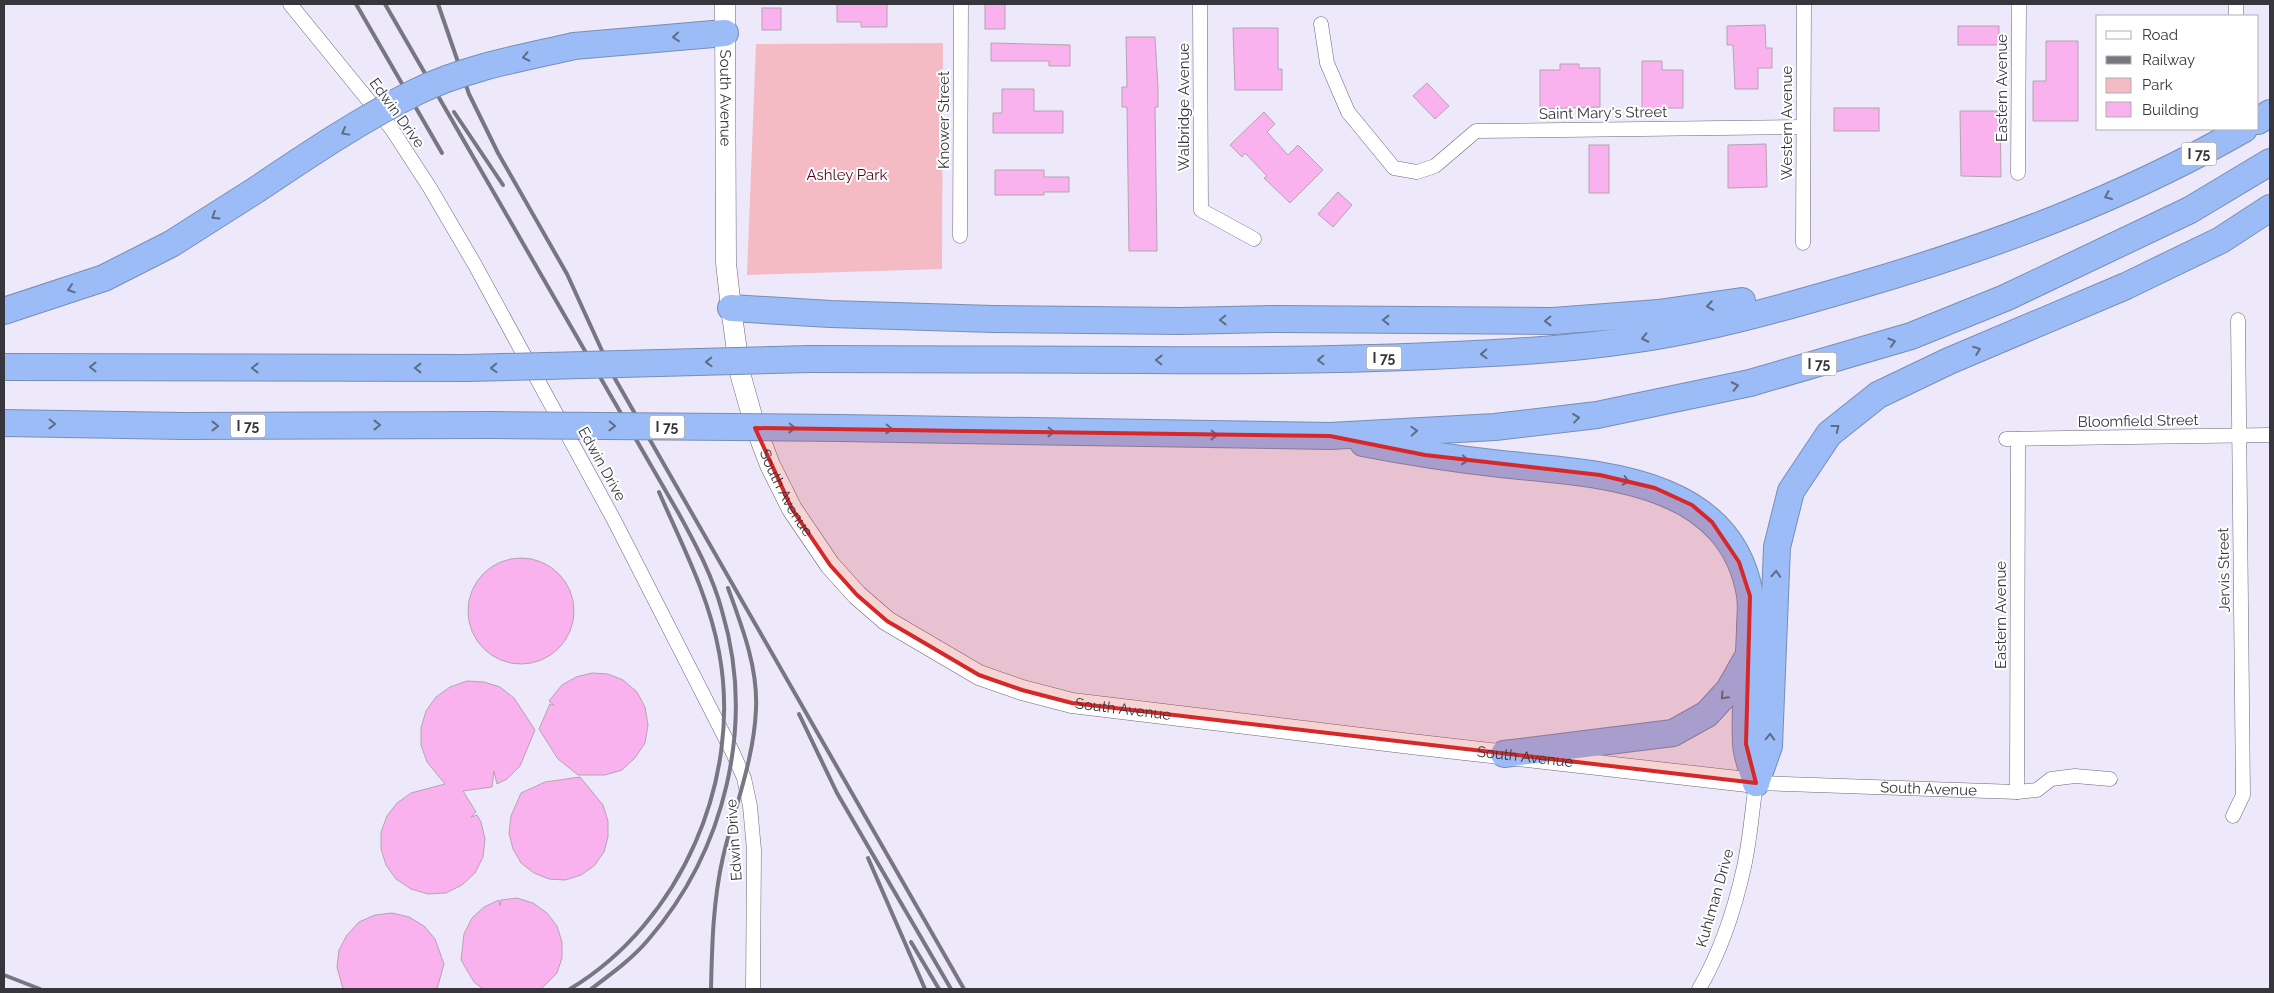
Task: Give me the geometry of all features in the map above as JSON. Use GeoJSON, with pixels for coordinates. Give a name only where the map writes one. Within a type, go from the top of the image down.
{"type":"FeatureCollection","features":[{"type":"Feature","properties":{"kind":"highway"},"geometry":{"type":"LineString","coordinates":[[4,311],[104,278],[171,244],[330,140],[417,91],[494,64],[574,46],[725,33]]}},
{"type":"Feature","properties":{"kind":"highway"},"geometry":{"type":"LineString","coordinates":[[2259,120],[2270,113]]}},
{"type":"Feature","properties":{"kind":"highway","name":"I 75"},"geometry":{"type":"LineString","coordinates":[[4,367],[466,368],[810,359],[1314,361],[1546,351],[1634,340],[1733,319],[1810,300],[1947,260],[2018,235],[2152,176],[2242,130]]}},
{"type":"Feature","properties":{"kind":"highway","name":"I 75"},"geometry":{"type":"LineString","coordinates":[[4,423],[183,426],[493,425],[840,428],[1330,436],[1495,427],[1597,415],[1750,383],[1911,336],[2005,298],[2190,210],[2270,162]]}},
{"type":"Feature","properties":{"kind":"highway"},"geometry":{"type":"LineString","coordinates":[[1756,783],[1769,746],[1777,547],[1791,491],[1829,434],[1878,395],[1949,361],[2126,286],[2221,240],[2270,208]]}},
{"type":"Feature","properties":{"kind":"highway"},"geometry":{"type":"LineString","coordinates":[[730,308],[830,314],[993,319],[1553,321],[1658,314],[1762,298],[1947,260]]}},
{"type":"Feature","properties":{"kind":"highway"},"geometry":{"type":"LineString","coordinates":[[1330,436],[1425,455],[1600,475],[1655,488],[1692,505],[1712,522],[1727,539],[1740,562],[1750,596],[1746,744],[1756,783]]}},
{"type":"Feature","properties":{"kind":"highway"},"geometry":{"type":"LineString","coordinates":[[1504,754],[1672,733],[1707,714],[1729,690],[1749,655]]}},
{"type":"Feature","properties":{"kind":"street","name":"Edwin Drive"},"geometry":{"type":"LineString","coordinates":[[290,4],[390,128],[430,188],[475,265],[614,520],[737,761],[744,778],[750,806],[754,850],[753,989]]}},
{"type":"Feature","properties":{"kind":"street","name":"South Avenue"},"geometry":{"type":"LineString","coordinates":[[725,4],[726,263],[730,308],[740,373],[754,423],[770,465],[792,509],[830,565],[857,595],[887,621],[936,652],[979,675],[1022,690],[1072,703],[1756,783],[1912,790],[2017,792],[2037,790],[2051,778],[2075,776],[2110,779]]}},
{"type":"Feature","properties":{"kind":"street","name":"Knower Street"},"geometry":{"type":"LineString","coordinates":[[960,236],[961,4]]}},
{"type":"Feature","properties":{"kind":"street","name":"Walbridge Avenue"},"geometry":{"type":"LineString","coordinates":[[1200,4],[1200,210],[1254,239]]}},
{"type":"Feature","properties":{"kind":"street","name":"Western Avenue"},"geometry":{"type":"LineString","coordinates":[[1802,244],[1804,4]]}},
{"type":"Feature","properties":{"kind":"street","name":"Eastern Avenue"},"geometry":{"type":"LineString","coordinates":[[2018,173],[2019,4]]}},
{"type":"Feature","properties":{"kind":"street","name":"Saint Mary's Street"},"geometry":{"type":"LineString","coordinates":[[1321,24],[1327,62],[1348,112],[1394,168],[1417,172],[1435,166],[1476,131],[1803,127]]}},
{"type":"Feature","properties":{"kind":"street","name":"Jervis Street"},"geometry":{"type":"LineString","coordinates":[[2233,816],[2243,795],[2238,320]]}},
{"type":"Feature","properties":{"kind":"street","name":"Bloomfield Street"},"geometry":{"type":"LineString","coordinates":[[2012,439],[2270,435]]}},
{"type":"Feature","properties":{"kind":"street","name":"Eastern Avenue"},"geometry":{"type":"LineString","coordinates":[[2012,439],[2017,792]]}},
{"type":"Feature","properties":{"kind":"street","name":"Kuhlman Drive"},"geometry":{"type":"LineString","coordinates":[[1699,989],[1710,970],[1723,936],[1744,867],[1756,783]]}},
{"type":"Feature","properties":{"kind":"highlighted area"},"geometry":{"type":"Polygon","coordinates":[[[755,428],[1330,436],[1425,455],[1600,475],[1655,488],[1692,505],[1712,522],[1739,562],[1750,596],[1746,744],[1756,783],[1072,703],[1022,690],[979,675],[936,652],[887,621],[857,595],[830,565],[792,509],[755,428]]]}},
{"type":"Feature","properties":{"kind":"green space","name":"Ashley Park"},"geometry":{"type":"Polygon","coordinates":[[[943,43],[942,269],[747,275],[756,44],[943,43]]]}},
{"type":"Feature","properties":{"kind":"building"},"geometry":{"type":"Polygon","coordinates":[[[837,4],[887,4],[887,27],[861,27],[861,22],[837,22],[837,4]]]}},
{"type":"Feature","properties":{"kind":"building"},"geometry":{"type":"Polygon","coordinates":[[[985,4],[1005,4],[1005,29],[985,29],[985,4]]]}},
{"type":"Feature","properties":{"kind":"building"},"geometry":{"type":"Polygon","coordinates":[[[762,8],[781,8],[781,30],[762,30],[762,8]]]}},
{"type":"Feature","properties":{"kind":"building"},"geometry":{"type":"Polygon","coordinates":[[[1765,25],[1766,48],[1772,48],[1772,68],[1758,68],[1758,89],[1735,89],[1733,45],[1727,45],[1727,26],[1765,25]]]}},
{"type":"Feature","properties":{"kind":"building"},"geometry":{"type":"Polygon","coordinates":[[[1958,26],[1999,26],[1999,45],[1958,45],[1958,26]]]}},
{"type":"Feature","properties":{"kind":"building"},"geometry":{"type":"Polygon","coordinates":[[[1233,28],[1278,28],[1278,69],[1282,69],[1282,90],[1235,90],[1233,28]]]}},
{"type":"Feature","properties":{"kind":"building"},"geometry":{"type":"Polygon","coordinates":[[[1126,37],[1155,37],[1158,87],[1158,107],[1155,107],[1157,251],[1129,251],[1127,107],[1122,107],[1122,87],[1127,87],[1126,37]]]}},
{"type":"Feature","properties":{"kind":"building"},"geometry":{"type":"Polygon","coordinates":[[[2046,41],[2078,41],[2078,121],[2033,121],[2033,81],[2046,81],[2046,41]]]}},
{"type":"Feature","properties":{"kind":"building"},"geometry":{"type":"Polygon","coordinates":[[[991,43],[1070,45],[1070,66],[1049,66],[1049,61],[991,61],[991,43]]]}},
{"type":"Feature","properties":{"kind":"building"},"geometry":{"type":"Polygon","coordinates":[[[1642,61],[1662,61],[1662,70],[1683,70],[1683,108],[1662,108],[1662,112],[1642,112],[1642,61]]]}},
{"type":"Feature","properties":{"kind":"building"},"geometry":{"type":"Polygon","coordinates":[[[1560,64],[1579,64],[1579,68],[1600,68],[1600,107],[1540,109],[1540,70],[1560,70],[1560,64]]]}},
{"type":"Feature","properties":{"kind":"building"},"geometry":{"type":"Polygon","coordinates":[[[1427,83],[1449,106],[1435,119],[1413,96],[1427,83]]]}},
{"type":"Feature","properties":{"kind":"building"},"geometry":{"type":"Polygon","coordinates":[[[1002,89],[1034,89],[1034,111],[1063,111],[1063,133],[993,133],[993,113],[1002,113],[1002,89]]]}},
{"type":"Feature","properties":{"kind":"building"},"geometry":{"type":"Polygon","coordinates":[[[1834,108],[1879,108],[1879,131],[1834,131],[1834,108]]]}},
{"type":"Feature","properties":{"kind":"building"},"geometry":{"type":"Polygon","coordinates":[[[1960,111],[2000,111],[2001,177],[1961,176],[1960,111]]]}},
{"type":"Feature","properties":{"kind":"building"},"geometry":{"type":"Polygon","coordinates":[[[1264,112],[1275,124],[1267,132],[1288,155],[1298,145],[1323,170],[1290,203],[1264,178],[1267,176],[1245,153],[1242,157],[1230,145],[1264,112]]]}},
{"type":"Feature","properties":{"kind":"building"},"geometry":{"type":"Polygon","coordinates":[[[1766,144],[1767,187],[1728,188],[1728,145],[1766,144]]]}},
{"type":"Feature","properties":{"kind":"building"},"geometry":{"type":"Polygon","coordinates":[[[1589,145],[1609,145],[1609,193],[1589,193],[1589,145]]]}},
{"type":"Feature","properties":{"kind":"building"},"geometry":{"type":"Polygon","coordinates":[[[995,170],[1044,170],[1044,177],[1069,177],[1069,192],[1044,192],[1044,195],[995,195],[995,170]]]}},
{"type":"Feature","properties":{"kind":"building"},"geometry":{"type":"Polygon","coordinates":[[[1338,192],[1352,205],[1333,227],[1318,214],[1338,192]]]}},
{"type":"Feature","properties":{"kind":"building"},"geometry":{"type":"Polygon","coordinates":[[[521,558],[541,562],[558,574],[570,591],[574,611],[570,631],[558,648],[541,660],[521,664],[501,660],[484,648],[472,631],[468,611],[472,591],[484,574],[501,562],[521,558]]]}},
{"type":"Feature","properties":{"kind":"building"},"geometry":{"type":"Polygon","coordinates":[[[592,673],[608,674],[623,680],[637,692],[645,707],[648,725],[645,743],[635,758],[622,770],[605,775],[578,775],[558,759],[539,729],[550,704],[554,705],[549,701],[562,685],[576,677],[592,673]]]}},
{"type":"Feature","properties":{"kind":"building"},"geometry":{"type":"Polygon","coordinates":[[[467,681],[484,682],[500,687],[514,698],[535,730],[520,766],[507,779],[497,784],[494,771],[492,787],[463,791],[476,812],[471,817],[477,815],[481,822],[485,839],[483,857],[475,873],[462,885],[446,893],[428,894],[411,889],[396,879],[386,865],[381,849],[381,832],[387,816],[397,803],[411,793],[445,784],[427,762],[421,745],[421,728],[426,711],[436,697],[450,687],[467,681]]]}},
{"type":"Feature","properties":{"kind":"building"},"geometry":{"type":"Polygon","coordinates":[[[580,777],[603,805],[608,821],[608,837],[604,852],[594,866],[581,875],[565,880],[549,879],[534,873],[521,863],[513,849],[509,833],[511,816],[521,793],[545,782],[580,777]]]}},
{"type":"Feature","properties":{"kind":"building"},"geometry":{"type":"Polygon","coordinates":[[[517,898],[533,903],[547,913],[557,926],[562,942],[562,958],[557,973],[541,989],[483,989],[474,982],[461,960],[464,934],[472,918],[484,907],[499,900],[500,906],[501,900],[517,898]]]}},
{"type":"Feature","properties":{"kind":"building"},"geometry":{"type":"Polygon","coordinates":[[[392,913],[409,917],[424,926],[435,939],[444,964],[437,989],[343,989],[337,967],[339,950],[347,935],[359,922],[375,915],[392,913]]]}},
{"type":"Feature","properties":{"kind":"railway"},"geometry":{"type":"LineString","coordinates":[[356,4],[442,153]]}},
{"type":"Feature","properties":{"kind":"railway"},"geometry":{"type":"LineString","coordinates":[[385,4],[704,561],[722,611],[732,654],[736,698],[734,742],[727,785],[714,827],[697,867],[675,905],[642,947],[591,989]]}},
{"type":"Feature","properties":{"kind":"railway"},"geometry":{"type":"LineString","coordinates":[[438,4],[469,94],[498,153],[567,274],[614,377],[964,989]]}},
{"type":"Feature","properties":{"kind":"railway"},"geometry":{"type":"LineString","coordinates":[[454,112],[503,185]]}},
{"type":"Feature","properties":{"kind":"railway"},"geometry":{"type":"LineString","coordinates":[[570,989],[609,960],[643,926],[672,886],[695,843],[712,797],[721,749],[724,700],[719,652],[714,631],[694,570],[659,492]]}},
{"type":"Feature","properties":{"kind":"railway"},"geometry":{"type":"LineString","coordinates":[[711,989],[717,890],[727,839],[748,766],[756,709],[752,663],[744,632],[728,588]]}},
{"type":"Feature","properties":{"kind":"railway"},"geometry":{"type":"LineString","coordinates":[[799,714],[837,793],[951,989]]}},
{"type":"Feature","properties":{"kind":"railway"},"geometry":{"type":"LineString","coordinates":[[868,858],[925,989]]}},
{"type":"Feature","properties":{"kind":"railway"},"geometry":{"type":"LineString","coordinates":[[911,942],[939,989]]}},
{"type":"Feature","properties":{"kind":"railway"},"geometry":{"type":"LineString","coordinates":[[4,975],[40,989]]}}]}
